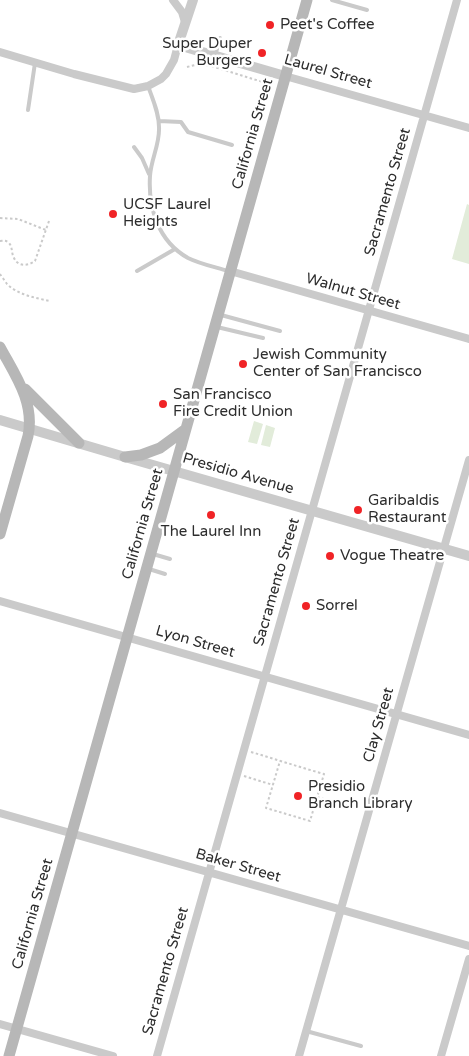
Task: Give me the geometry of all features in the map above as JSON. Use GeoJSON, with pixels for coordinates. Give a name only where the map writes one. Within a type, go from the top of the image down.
{"type":"FeatureCollection","features":[{"type":"Feature","properties":{"kind":"main road","name":"California Street"},"geometry":{"type":"LineString","coordinates":[[9,1056],[307,0]]}},
{"type":"Feature","properties":{"kind":"main road"},"geometry":{"type":"LineString","coordinates":[[0,347],[20,384],[28,406],[29,429],[0,534]]}},
{"type":"Feature","properties":{"kind":"main road"},"geometry":{"type":"LineString","coordinates":[[20,384],[79,444]]}},
{"type":"Feature","properties":{"kind":"main road"},"geometry":{"type":"LineString","coordinates":[[125,457],[141,455],[160,448],[186,429]]}},
{"type":"Feature","properties":{"kind":"street"},"geometry":{"type":"LineString","coordinates":[[173,0],[182,12],[185,22]]}},
{"type":"Feature","properties":{"kind":"street"},"geometry":{"type":"LineString","coordinates":[[0,52],[125,88],[134,89],[152,85],[161,79],[174,60],[192,0]]}},
{"type":"Feature","properties":{"kind":"street","name":"Sacramento Street"},"geometry":{"type":"LineString","coordinates":[[156,1056],[457,0]]}},
{"type":"Feature","properties":{"kind":"street","name":"Laurel Street"},"geometry":{"type":"LineString","coordinates":[[178,45],[469,128]]}},
{"type":"Feature","properties":{"kind":"street","name":"Walnut Street"},"geometry":{"type":"LineString","coordinates":[[230,271],[469,340]]}},
{"type":"Feature","properties":{"kind":"street","name":"Presidio Avenue"},"geometry":{"type":"LineString","coordinates":[[0,420],[469,556]]}},
{"type":"Feature","properties":{"kind":"street","name":"Clay Street"},"geometry":{"type":"LineString","coordinates":[[299,1056],[469,460]]}},
{"type":"Feature","properties":{"kind":"street","name":"Lyon Street"},"geometry":{"type":"LineString","coordinates":[[0,601],[469,735]]}},
{"type":"Feature","properties":{"kind":"street","name":"Baker Street"},"geometry":{"type":"LineString","coordinates":[[0,813],[469,946]]}},
{"type":"Feature","properties":{"kind":"street"},"geometry":{"type":"LineString","coordinates":[[441,1056],[469,959]]}},
{"type":"Feature","properties":{"kind":"street"},"geometry":{"type":"LineString","coordinates":[[0,1024],[113,1056]]}},
{"type":"Feature","properties":{"kind":"lane"},"geometry":{"type":"LineString","coordinates":[[332,0],[367,10]]}},
{"type":"Feature","properties":{"kind":"lane"},"geometry":{"type":"LineString","coordinates":[[215,56],[220,38]]}},
{"type":"Feature","properties":{"kind":"lane"},"geometry":{"type":"LineString","coordinates":[[28,110],[35,63]]}},
{"type":"Feature","properties":{"kind":"lane"},"geometry":{"type":"LineString","coordinates":[[152,85],[159,121],[158,143],[150,176],[150,200],[154,215],[165,237],[175,249],[189,259],[230,271]]}},
{"type":"Feature","properties":{"kind":"lane"},"geometry":{"type":"LineString","coordinates":[[159,121],[181,122],[188,132],[232,145]]}},
{"type":"Feature","properties":{"kind":"lane"},"geometry":{"type":"LineString","coordinates":[[134,147],[142,158],[150,176]]}},
{"type":"Feature","properties":{"kind":"lane"},"geometry":{"type":"LineString","coordinates":[[137,271],[175,249]]}},
{"type":"Feature","properties":{"kind":"lane"},"geometry":{"type":"LineString","coordinates":[[218,314],[280,332]]}},
{"type":"Feature","properties":{"kind":"lane"},"geometry":{"type":"LineString","coordinates":[[215,326],[262,338]]}},
{"type":"Feature","properties":{"kind":"lane"},"geometry":{"type":"LineString","coordinates":[[151,553],[170,559]]}},
{"type":"Feature","properties":{"kind":"lane"},"geometry":{"type":"LineString","coordinates":[[147,568],[165,574]]}},
{"type":"Feature","properties":{"kind":"lane"},"geometry":{"type":"LineString","coordinates":[[306,1031],[361,1046]]}},
{"type":"Feature","properties":{"kind":"path"},"geometry":{"type":"LineString","coordinates":[[187,67],[199,64],[211,66],[266,83]]}},
{"type":"Feature","properties":{"kind":"path"},"geometry":{"type":"LineString","coordinates":[[0,218],[18,220],[46,230]]}},
{"type":"Feature","properties":{"kind":"path"},"geometry":{"type":"LineString","coordinates":[[0,241],[7,241],[10,244],[15,260],[20,264],[31,264],[35,261],[49,222]]}},
{"type":"Feature","properties":{"kind":"path"},"geometry":{"type":"LineString","coordinates":[[0,274],[8,285],[15,290],[30,297],[50,301]]}},
{"type":"Feature","properties":{"kind":"path"},"geometry":{"type":"LineString","coordinates":[[244,750],[324,774],[310,821],[266,808],[280,761]]}},
{"type":"Feature","properties":{"kind":"path"},"geometry":{"type":"LineString","coordinates":[[237,774],[273,784]]}},
{"type":"Feature","properties":{"kind":"path"},"geometry":{"type":"LineString","coordinates":[[317,797],[369,812]]}},
{"type":"Feature","properties":{"kind":"green space"},"geometry":{"type":"Polygon","coordinates":[[[467,204],[469,205],[469,264],[452,259],[467,204]]]}},
{"type":"Feature","properties":{"kind":"green space"},"geometry":{"type":"Polygon","coordinates":[[[254,421],[263,424],[257,444],[248,442],[254,421]]]}},
{"type":"Feature","properties":{"kind":"green space"},"geometry":{"type":"Polygon","coordinates":[[[266,425],[275,428],[270,447],[261,445],[266,425]]]}},
{"type":"Feature","properties":{"kind":"place","name":"Peet's Coffee"},"geometry":{"type":"Point","coordinates":[270,25]}},
{"type":"Feature","properties":{"kind":"place","name":"Super Duper Burgers"},"geometry":{"type":"Point","coordinates":[262,53]}},
{"type":"Feature","properties":{"kind":"place","name":"UCSF Laurel Heights"},"geometry":{"type":"Point","coordinates":[113,214]}},
{"type":"Feature","properties":{"kind":"place","name":"Jewish Community Center of San Francisco"},"geometry":{"type":"Point","coordinates":[243,364]}},
{"type":"Feature","properties":{"kind":"place","name":"San Francisco Fire Credit Union"},"geometry":{"type":"Point","coordinates":[163,404]}},
{"type":"Feature","properties":{"kind":"place","name":"Garibaldis Restaurant"},"geometry":{"type":"Point","coordinates":[358,510]}},
{"type":"Feature","properties":{"kind":"place","name":"The Laurel Inn"},"geometry":{"type":"Point","coordinates":[211,515]}},
{"type":"Feature","properties":{"kind":"place","name":"Vogue Theatre"},"geometry":{"type":"Point","coordinates":[330,556]}},
{"type":"Feature","properties":{"kind":"place","name":"Sorrel"},"geometry":{"type":"Point","coordinates":[306,606]}},
{"type":"Feature","properties":{"kind":"place","name":"Presidio Branch Library"},"geometry":{"type":"Point","coordinates":[298,796]}}]}
